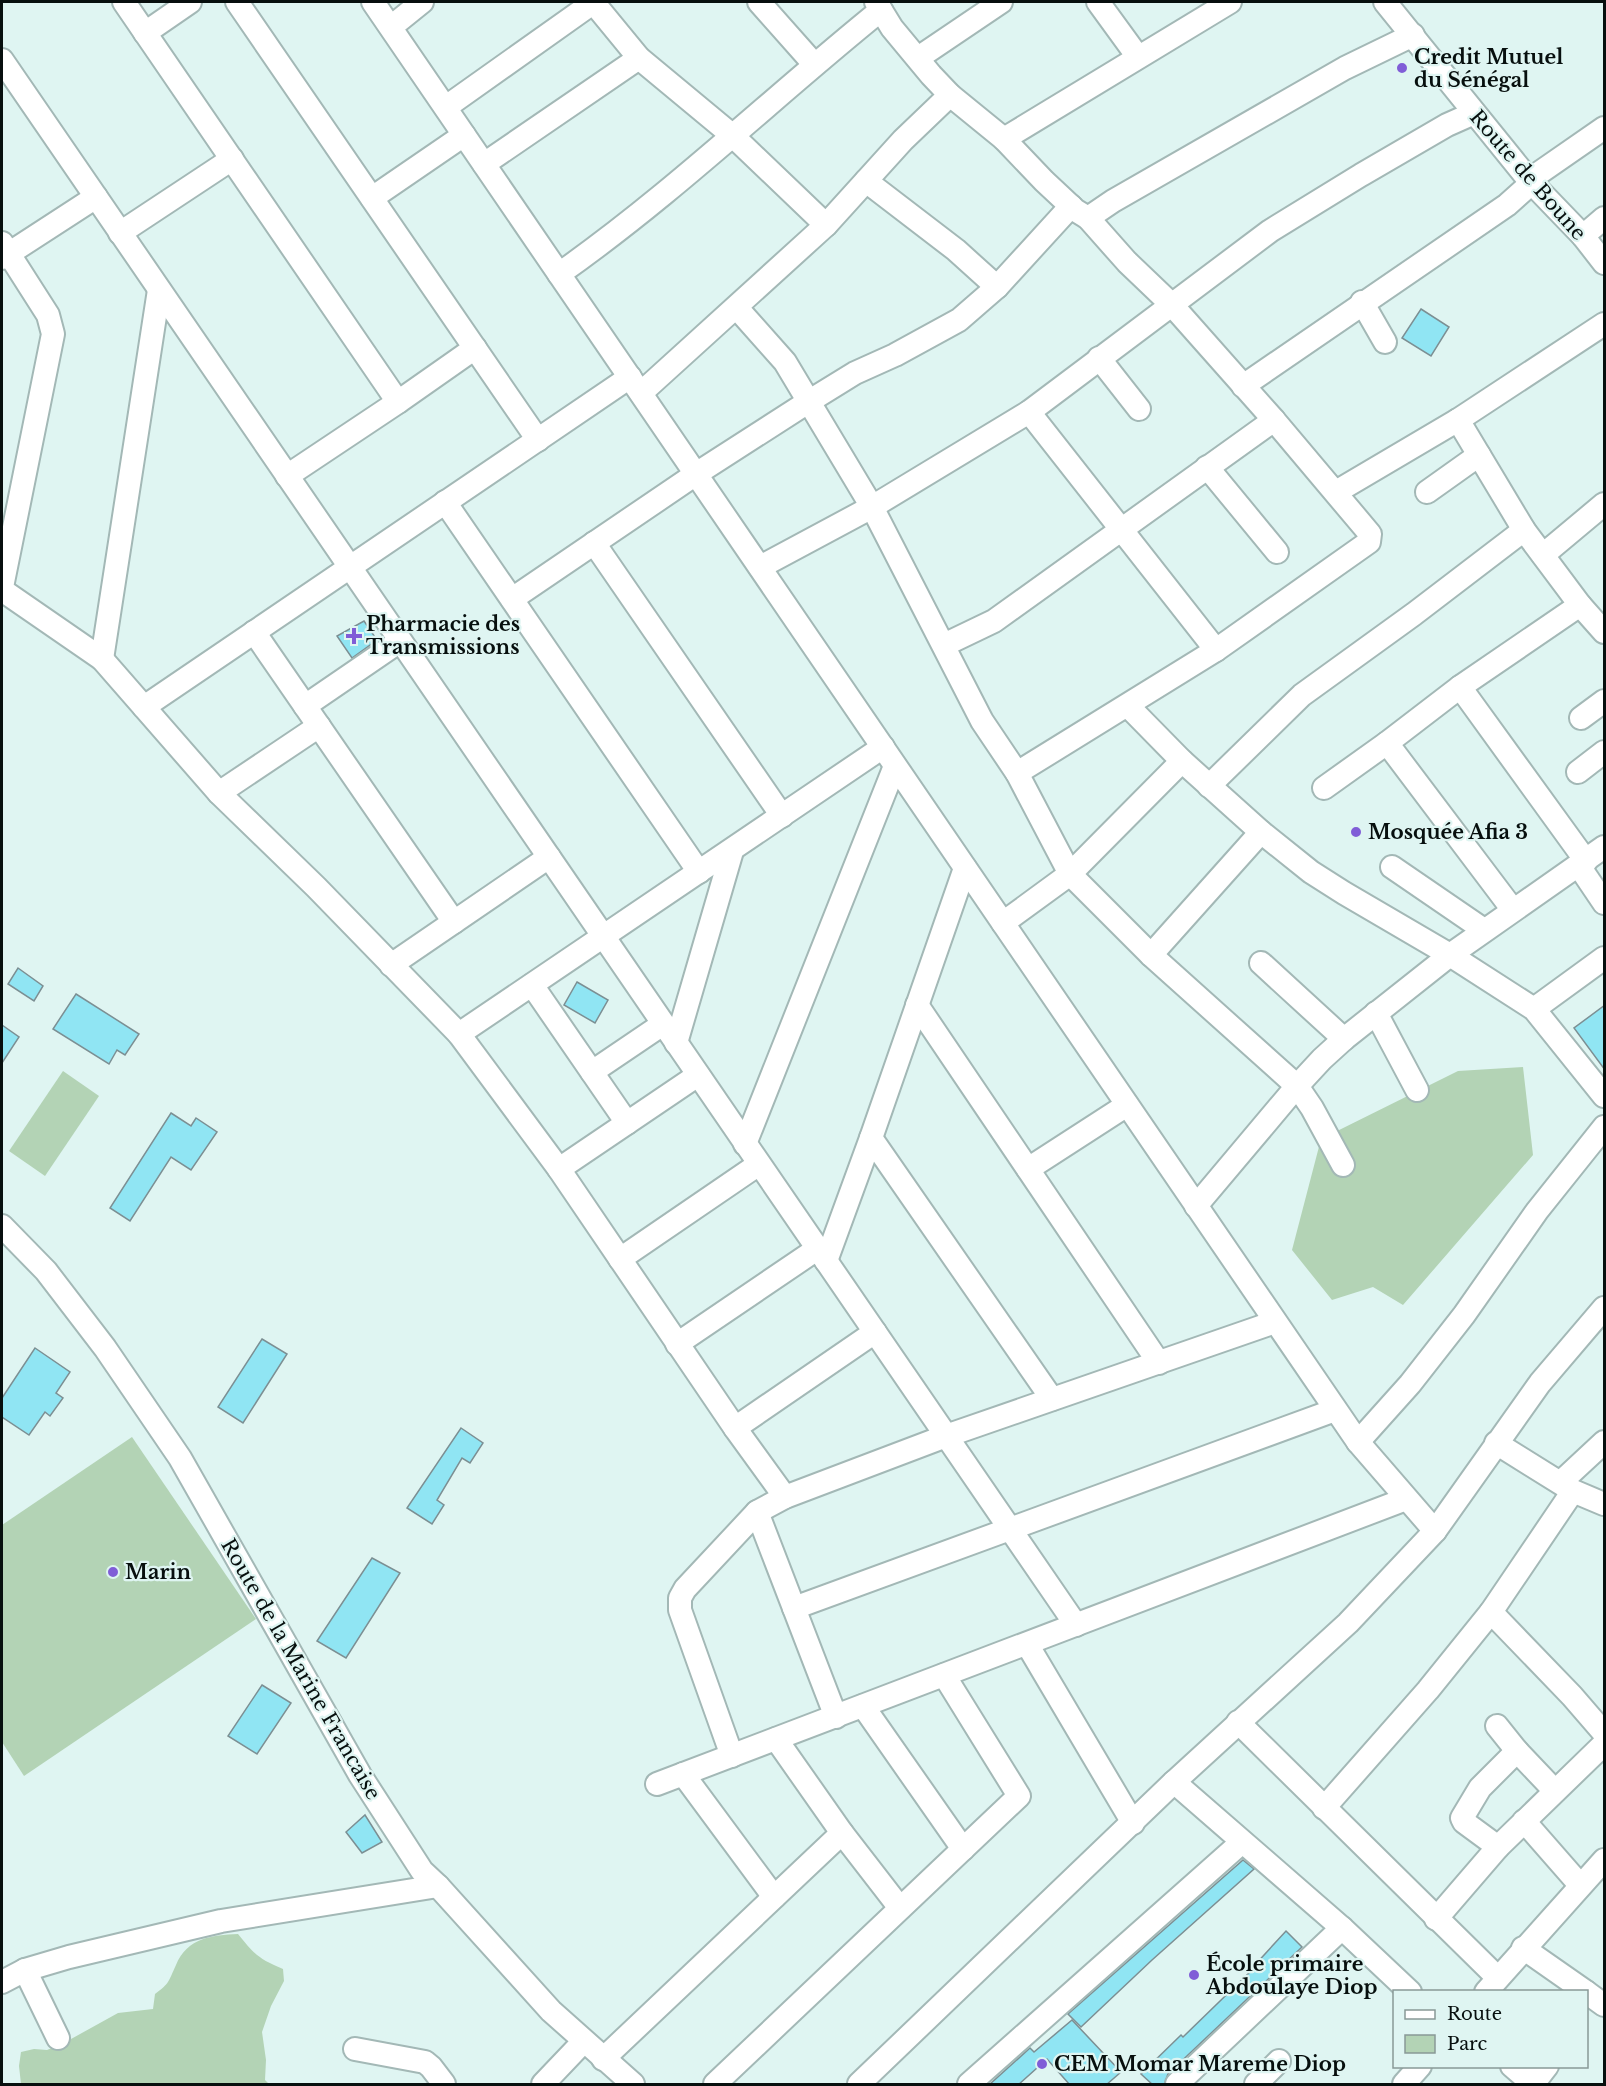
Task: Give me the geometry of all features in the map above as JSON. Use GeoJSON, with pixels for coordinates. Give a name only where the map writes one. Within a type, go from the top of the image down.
{"type":"FeatureCollection","features":[{"type":"Feature","properties":{"kind":"street"},"geometry":{"type":"LineString","coordinates":[[123,2],[398,402]]}},
{"type":"Feature","properties":{"kind":"street"},"geometry":{"type":"LineString","coordinates":[[145,33],[190,2]]}},
{"type":"Feature","properties":{"kind":"street"},"geometry":{"type":"LineString","coordinates":[[237,2],[538,440]]}},
{"type":"Feature","properties":{"kind":"street"},"geometry":{"type":"LineString","coordinates":[[373,2],[1335,1410],[1358,1442],[1435,1531]]}},
{"type":"Feature","properties":{"kind":"street"},"geometry":{"type":"LineString","coordinates":[[391,27],[422,2]]}},
{"type":"Feature","properties":{"kind":"street"},"geometry":{"type":"LineString","coordinates":[[446,107],[594,2],[639,58],[733,136],[826,225]]}},
{"type":"Feature","properties":{"kind":"street"},"geometry":{"type":"LineString","coordinates":[[759,2],[814,64]]}},
{"type":"Feature","properties":{"kind":"street"},"geometry":{"type":"LineString","coordinates":[[918,58],[1000,2]]}},
{"type":"Feature","properties":{"kind":"street"},"geometry":{"type":"LineString","coordinates":[[1098,2],[1138,57]]}},
{"type":"Feature","properties":{"kind":"street"},"geometry":{"type":"LineString","coordinates":[[1004,139],[1230,2]]}},
{"type":"Feature","properties":{"kind":"street","name":"Route de Boune"},"geometry":{"type":"LineString","coordinates":[[1385,2],[1529,180],[1583,236],[1605,263]]}},
{"type":"Feature","properties":{"kind":"street"},"geometry":{"type":"LineString","coordinates":[[559,274],[591,251],[733,136],[878,6],[892,28],[950,95],[1004,139],[1172,305],[1336,492],[1370,534],[1369,542],[1216,650],[1017,773]]}},
{"type":"Feature","properties":{"kind":"street"},"geometry":{"type":"LineString","coordinates":[[512,599],[696,474],[808,402],[855,373],[895,355],[959,320],[1079,212],[1113,201],[1345,68],[1413,35]]}},
{"type":"Feature","properties":{"kind":"street"},"geometry":{"type":"LineString","coordinates":[[484,164],[639,58]]}},
{"type":"Feature","properties":{"kind":"street"},"geometry":{"type":"LineString","coordinates":[[2,60],[1076,1625]]}},
{"type":"Feature","properties":{"kind":"street"},"geometry":{"type":"LineString","coordinates":[[144,707],[538,440],[635,385],[737,308],[826,225],[903,140],[950,95]]}},
{"type":"Feature","properties":{"kind":"street"},"geometry":{"type":"LineString","coordinates":[[760,567],[872,507],[1029,412],[1280,225],[1447,125],[1474,114]]}},
{"type":"Feature","properties":{"kind":"street"},"geometry":{"type":"LineString","coordinates":[[1243,386],[1507,205],[1526,188],[1529,180],[1605,128]]}},
{"type":"Feature","properties":{"kind":"street"},"geometry":{"type":"LineString","coordinates":[[372,198],[464,135]]}},
{"type":"Feature","properties":{"kind":"street"},"geometry":{"type":"LineString","coordinates":[[120,233],[231,159]]}},
{"type":"Feature","properties":{"kind":"street"},"geometry":{"type":"LineString","coordinates":[[866,181],[956,250],[997,286]]}},
{"type":"Feature","properties":{"kind":"street"},"geometry":{"type":"LineString","coordinates":[[96,197],[4,251],[48,315],[53,334],[2,588],[102,659],[219,793],[316,887],[459,1035],[559,1169],[677,1344],[785,1497]]}},
{"type":"Feature","properties":{"kind":"street"},"geometry":{"type":"LineString","coordinates":[[1583,236],[1605,218]]}},
{"type":"Feature","properties":{"kind":"street"},"geometry":{"type":"LineString","coordinates":[[102,659],[159,290]]}},
{"type":"Feature","properties":{"kind":"street"},"geometry":{"type":"LineString","coordinates":[[1362,303],[1385,342]]}},
{"type":"Feature","properties":{"kind":"street"},"geometry":{"type":"LineString","coordinates":[[737,308],[785,362],[872,507],[982,720],[1017,773],[1071,874],[1151,956],[1298,1086],[1343,1165]]}},
{"type":"Feature","properties":{"kind":"street"},"geometry":{"type":"LineString","coordinates":[[1336,492],[1458,420],[1605,324]]}},
{"type":"Feature","properties":{"kind":"street"},"geometry":{"type":"LineString","coordinates":[[287,476],[475,348]]}},
{"type":"Feature","properties":{"kind":"street"},"geometry":{"type":"LineString","coordinates":[[1099,358],[1139,409]]}},
{"type":"Feature","properties":{"kind":"street"},"geometry":{"type":"LineString","coordinates":[[1029,412],[1216,650]]}},
{"type":"Feature","properties":{"kind":"street"},"geometry":{"type":"LineString","coordinates":[[944,645],[994,621],[1274,420]]}},
{"type":"Feature","properties":{"kind":"street"},"geometry":{"type":"LineString","coordinates":[[1458,420],[1524,530],[1580,605],[1605,632]]}},
{"type":"Feature","properties":{"kind":"street"},"geometry":{"type":"LineString","coordinates":[[1427,492],[1479,455]]}},
{"type":"Feature","properties":{"kind":"street"},"geometry":{"type":"LineString","coordinates":[[1207,467],[1278,552]]}},
{"type":"Feature","properties":{"kind":"street"},"geometry":{"type":"LineString","coordinates":[[446,502],[699,872]]}},
{"type":"Feature","properties":{"kind":"street"},"geometry":{"type":"LineString","coordinates":[[1543,555],[1605,504]]}},
{"type":"Feature","properties":{"kind":"street"},"geometry":{"type":"LineString","coordinates":[[1209,786],[1302,695],[1414,614],[1524,530]]}},
{"type":"Feature","properties":{"kind":"street"},"geometry":{"type":"LineString","coordinates":[[594,543],[782,816]]}},
{"type":"Feature","properties":{"kind":"street"},"geometry":{"type":"LineString","coordinates":[[1324,788],[1460,687],[1580,605]]}},
{"type":"Feature","properties":{"kind":"street"},"geometry":{"type":"LineString","coordinates":[[254,632],[454,922]]}},
{"type":"Feature","properties":{"kind":"street"},"geometry":{"type":"LineString","coordinates":[[305,706],[400,641]]}},
{"type":"Feature","properties":{"kind":"street"},"geometry":{"type":"LineString","coordinates":[[1460,687],[1582,863],[1605,903]]}},
{"type":"Feature","properties":{"kind":"street"},"geometry":{"type":"LineString","coordinates":[[1581,718],[1605,701]]}},
{"type":"Feature","properties":{"kind":"street"},"geometry":{"type":"LineString","coordinates":[[1128,706],[1209,786],[1311,872],[1450,954],[1534,1009],[1605,1096]]}},
{"type":"Feature","properties":{"kind":"street"},"geometry":{"type":"LineString","coordinates":[[219,793],[319,726]]}},
{"type":"Feature","properties":{"kind":"street"},"geometry":{"type":"LineString","coordinates":[[1387,743],[1513,910]]}},
{"type":"Feature","properties":{"kind":"street"},"geometry":{"type":"LineString","coordinates":[[459,1035],[883,747]]}},
{"type":"Feature","properties":{"kind":"street"},"geometry":{"type":"LineString","coordinates":[[1578,772],[1605,752]]}},
{"type":"Feature","properties":{"kind":"street"},"geometry":{"type":"LineString","coordinates":[[1003,922],[1071,874],[1182,761]]}},
{"type":"Feature","properties":{"kind":"street"},"geometry":{"type":"LineString","coordinates":[[745,1144],[895,766]]}},
{"type":"Feature","properties":{"kind":"street"},"geometry":{"type":"LineString","coordinates":[[1151,956],[1261,832]]}},
{"type":"Feature","properties":{"kind":"street"},"geometry":{"type":"LineString","coordinates":[[1196,1206],[1298,1086],[1344,1039],[1450,954],[1605,847]]}},
{"type":"Feature","properties":{"kind":"street"},"geometry":{"type":"LineString","coordinates":[[676,1043],[732,850]]}},
{"type":"Feature","properties":{"kind":"street"},"geometry":{"type":"LineString","coordinates":[[391,965],[549,857]]}},
{"type":"Feature","properties":{"kind":"street"},"geometry":{"type":"LineString","coordinates":[[1392,867],[1484,930]]}},
{"type":"Feature","properties":{"kind":"street"},"geometry":{"type":"LineString","coordinates":[[677,1344],[822,1255],[871,1138],[965,868]]}},
{"type":"Feature","properties":{"kind":"street"},"geometry":{"type":"LineString","coordinates":[[1534,1009],[1605,958]]}},
{"type":"Feature","properties":{"kind":"street"},"geometry":{"type":"LineString","coordinates":[[1261,963],[1344,1039]]}},
{"type":"Feature","properties":{"kind":"street"},"geometry":{"type":"LineString","coordinates":[[532,985],[627,1123]]}},
{"type":"Feature","properties":{"kind":"street"},"geometry":{"type":"LineString","coordinates":[[917,1005],[1159,1363]]}},
{"type":"Feature","properties":{"kind":"street"},"geometry":{"type":"LineString","coordinates":[[1376,1013],[1417,1090]]}},
{"type":"Feature","properties":{"kind":"street"},"geometry":{"type":"LineString","coordinates":[[592,1072],[663,1024]]}},
{"type":"Feature","properties":{"kind":"street"},"geometry":{"type":"LineString","coordinates":[[559,1169],[698,1075]]}},
{"type":"Feature","properties":{"kind":"street"},"geometry":{"type":"LineString","coordinates":[[1028,1169],[1127,1106]]}},
{"type":"Feature","properties":{"kind":"street"},"geometry":{"type":"LineString","coordinates":[[1358,1442],[1410,1384],[1538,1210],[1605,1128]]}},
{"type":"Feature","properties":{"kind":"street"},"geometry":{"type":"LineString","coordinates":[[871,1138],[1052,1399]]}},
{"type":"Feature","properties":{"kind":"street"},"geometry":{"type":"LineString","coordinates":[[620,1259],[759,1164]]}},
{"type":"Feature","properties":{"kind":"street","name":"Route de la Marine Francaise"},"geometry":{"type":"LineString","coordinates":[[2,1226],[52,1280],[105,1348],[180,1458],[360,1775],[422,1871],[524,1983],[583,2042],[633,2085]]}},
{"type":"Feature","properties":{"kind":"street"},"geometry":{"type":"LineString","coordinates":[[859,2085],[1174,1782],[1335,1636],[1435,1531],[1540,1383],[1605,1308]]}},
{"type":"Feature","properties":{"kind":"street"},"geometry":{"type":"LineString","coordinates":[[732,1756],[680,1610],[680,1598],[758,1512],[785,1497],[946,1436],[1275,1322]]}},
{"type":"Feature","properties":{"kind":"street"},"geometry":{"type":"LineString","coordinates":[[735,1428],[875,1332]]}},
{"type":"Feature","properties":{"kind":"street"},"geometry":{"type":"LineString","coordinates":[[794,1608],[1335,1410]]}},
{"type":"Feature","properties":{"kind":"street"},"geometry":{"type":"LineString","coordinates":[[1324,1808],[1428,1690],[1491,1612],[1567,1486],[1605,1442]]}},
{"type":"Feature","properties":{"kind":"street"},"geometry":{"type":"LineString","coordinates":[[1496,1443],[1567,1486],[1605,1504]]}},
{"type":"Feature","properties":{"kind":"street"},"geometry":{"type":"LineString","coordinates":[[657,1784],[1406,1499]]}},
{"type":"Feature","properties":{"kind":"street"},"geometry":{"type":"LineString","coordinates":[[758,1512],[836,1717]]}},
{"type":"Feature","properties":{"kind":"street"},"geometry":{"type":"LineString","coordinates":[[1491,1612],[1605,1733]]}},
{"type":"Feature","properties":{"kind":"street"},"geometry":{"type":"LineString","coordinates":[[1027,1644],[1133,1823]]}},
{"type":"Feature","properties":{"kind":"street"},"geometry":{"type":"LineString","coordinates":[[715,2085],[1018,1796],[944,1675]]}},
{"type":"Feature","properties":{"kind":"street"},"geometry":{"type":"LineString","coordinates":[[863,1706],[963,1849]]}},
{"type":"Feature","properties":{"kind":"street"},"geometry":{"type":"LineString","coordinates":[[1238,1722],[1436,1919],[1492,1985],[1523,1948],[1605,1860]]}},
{"type":"Feature","properties":{"kind":"street"},"geometry":{"type":"LineString","coordinates":[[1497,1726],[1516,1751],[1555,1791]]}},
{"type":"Feature","properties":{"kind":"street"},"geometry":{"type":"LineString","coordinates":[[776,1740],[842,1833],[900,1908]]}},
{"type":"Feature","properties":{"kind":"street"},"geometry":{"type":"LineString","coordinates":[[1436,1919],[1498,1847],[1605,1744]]}},
{"type":"Feature","properties":{"kind":"street"},"geometry":{"type":"LineString","coordinates":[[1498,1847],[1464,1822],[1462,1818],[1480,1788],[1516,1751]]}},
{"type":"Feature","properties":{"kind":"street"},"geometry":{"type":"LineString","coordinates":[[683,1774],[774,1897]]}},
{"type":"Feature","properties":{"kind":"street"},"geometry":{"type":"LineString","coordinates":[[1174,1782],[1341,1928],[1408,1990]]}},
{"type":"Feature","properties":{"kind":"street"},"geometry":{"type":"LineString","coordinates":[[1524,1821],[1580,1885]]}},
{"type":"Feature","properties":{"kind":"street"},"geometry":{"type":"LineString","coordinates":[[603,2059],[842,1833]]}},
{"type":"Feature","properties":{"kind":"street"},"geometry":{"type":"LineString","coordinates":[[969,2085],[1242,1842]]}},
{"type":"Feature","properties":{"kind":"street"},"geometry":{"type":"LineString","coordinates":[[2,1982],[25,1970],[221,1922],[438,1886]]}},
{"type":"Feature","properties":{"kind":"street"},"geometry":{"type":"LineString","coordinates":[[1177,2085],[1341,1928]]}},
{"type":"Feature","properties":{"kind":"street"},"geometry":{"type":"LineString","coordinates":[[1523,1948],[1583,1990]]}},
{"type":"Feature","properties":{"kind":"street"},"geometry":{"type":"LineString","coordinates":[[25,1970],[57,2038]]}},
{"type":"Feature","properties":{"kind":"street"},"geometry":{"type":"LineString","coordinates":[[1588,1993],[1605,2005]]}},
{"type":"Feature","properties":{"kind":"street"},"geometry":{"type":"LineString","coordinates":[[543,2085],[583,2042]]}},
{"type":"Feature","properties":{"kind":"street"},"geometry":{"type":"LineString","coordinates":[[355,2049],[424,2062],[431,2067],[444,2085]]}},
{"type":"Feature","properties":{"kind":"street"},"geometry":{"type":"LineString","coordinates":[[1256,2085],[1279,2061]]}},
{"type":"Feature","properties":{"kind":"street"},"geometry":{"type":"LineString","coordinates":[[1404,2085],[1419,2068]]}},
{"type":"Feature","properties":{"kind":"street"},"geometry":{"type":"LineString","coordinates":[[1513,2068],[1533,2085],[1546,2068]]}},
{"type":"Feature","properties":{"kind":"green space"},"geometry":{"type":"Polygon","coordinates":[[[1523,1067],[1533,1155],[1403,1305],[1373,1287],[1332,1300],[1292,1250],[1321,1139],[1458,1071],[1523,1067]]]}},
{"type":"Feature","properties":{"kind":"green space"},"geometry":{"type":"Polygon","coordinates":[[[63,1071],[99,1096],[45,1176],[9,1151],[63,1071]]]}},
{"type":"Feature","properties":{"kind":"green space","name":"Marin"},"geometry":{"type":"Polygon","coordinates":[[[132,1437],[256,1619],[24,1776],[2,1742],[2,1525],[132,1437]]]}},
{"type":"Feature","properties":{"kind":"green space"},"geometry":{"type":"Polygon","coordinates":[[[238,1934],[258,1955],[283,1969],[284,1981],[271,2006],[262,2032],[266,2060],[265,2080],[269,2084],[21,2084],[19,2066],[21,2052],[34,2049],[47,2050],[62,2044],[118,2013],[153,2009],[155,1994],[168,1982],[187,1949],[210,1937],[238,1934]]]}},
{"type":"Feature","properties":{"kind":"building"},"geometry":{"type":"Polygon","coordinates":[[[1421,309],[1449,327],[1431,356],[1402,338],[1421,309]]]}},
{"type":"Feature","properties":{"kind":"building"},"geometry":{"type":"Polygon","coordinates":[[[364,621],[377,640],[352,658],[337,636],[364,621]]]}},
{"type":"Feature","properties":{"kind":"building"},"geometry":{"type":"Polygon","coordinates":[[[18,968],[43,986],[34,1001],[8,984],[18,968]]]}},
{"type":"Feature","properties":{"kind":"building"},"geometry":{"type":"Polygon","coordinates":[[[577,982],[608,1000],[595,1023],[564,1005],[577,982]]]}},
{"type":"Feature","properties":{"kind":"building"},"geometry":{"type":"Polygon","coordinates":[[[76,994],[139,1034],[125,1055],[117,1050],[109,1064],[53,1029],[76,994]]]}},
{"type":"Feature","properties":{"kind":"building"},"geometry":{"type":"Polygon","coordinates":[[[1605,1005],[1605,1070],[1574,1028],[1605,1005]]]}},
{"type":"Feature","properties":{"kind":"building"},"geometry":{"type":"Polygon","coordinates":[[[2,1025],[19,1037],[2,1063],[2,1025]]]}},
{"type":"Feature","properties":{"kind":"building"},"geometry":{"type":"Polygon","coordinates":[[[171,1113],[191,1126],[196,1118],[217,1132],[191,1170],[171,1157],[130,1221],[110,1208],[171,1113]]]}},
{"type":"Feature","properties":{"kind":"building"},"geometry":{"type":"Polygon","coordinates":[[[262,1339],[287,1354],[243,1423],[218,1407],[262,1339]]]}},
{"type":"Feature","properties":{"kind":"building"},"geometry":{"type":"Polygon","coordinates":[[[35,1348],[70,1372],[56,1393],[63,1398],[50,1416],[45,1412],[29,1435],[2,1417],[2,1398],[35,1348]]]}},
{"type":"Feature","properties":{"kind":"building"},"geometry":{"type":"Polygon","coordinates":[[[461,1428],[483,1443],[470,1463],[462,1458],[437,1500],[444,1505],[432,1524],[407,1508],[461,1428]]]}},
{"type":"Feature","properties":{"kind":"building"},"geometry":{"type":"Polygon","coordinates":[[[372,1558],[400,1573],[346,1658],[317,1641],[372,1558]]]}},
{"type":"Feature","properties":{"kind":"building"},"geometry":{"type":"Polygon","coordinates":[[[262,1685],[291,1703],[257,1754],[228,1736],[262,1685]]]}},
{"type":"Feature","properties":{"kind":"building"},"geometry":{"type":"Polygon","coordinates":[[[365,1815],[382,1842],[362,1853],[346,1832],[365,1815]]]}},
{"type":"Feature","properties":{"kind":"building"},"geometry":{"type":"Polygon","coordinates":[[[1243,1860],[1254,1869],[1081,2027],[1068,2014],[1243,1860]]]}},
{"type":"Feature","properties":{"kind":"building"},"geometry":{"type":"Polygon","coordinates":[[[1286,1931],[1302,1947],[1168,2074],[1164,2085],[1153,2085],[1141,2074],[1254,1968],[1286,1931]]]}},
{"type":"Feature","properties":{"kind":"building"},"geometry":{"type":"Polygon","coordinates":[[[1072,2020],[1121,2072],[1106,2085],[1070,2085],[1047,2059],[1018,2085],[989,2085],[1030,2048],[1034,2052],[1072,2020]]]}},
{"type":"Feature","properties":{"kind":"place","name":"Credit Mutuel du Sénégal"},"geometry":{"type":"Point","coordinates":[1402,68]}},
{"type":"Feature","properties":{"kind":"place","name":"Pharmacie des Transmissions"},"geometry":{"type":"Point","coordinates":[354,636]}},
{"type":"Feature","properties":{"kind":"place","name":"Mosquée Afia 3"},"geometry":{"type":"Point","coordinates":[1356,832]}},
{"type":"Feature","properties":{"kind":"place","name":"Marin"},"geometry":{"type":"Point","coordinates":[113,1572]}},
{"type":"Feature","properties":{"kind":"place","name":"École primaire Abdoulaye Diop"},"geometry":{"type":"Point","coordinates":[1194,1975]}},
{"type":"Feature","properties":{"kind":"place","name":"CEM Momar Mareme Diop"},"geometry":{"type":"Point","coordinates":[1042,2064]}}]}
